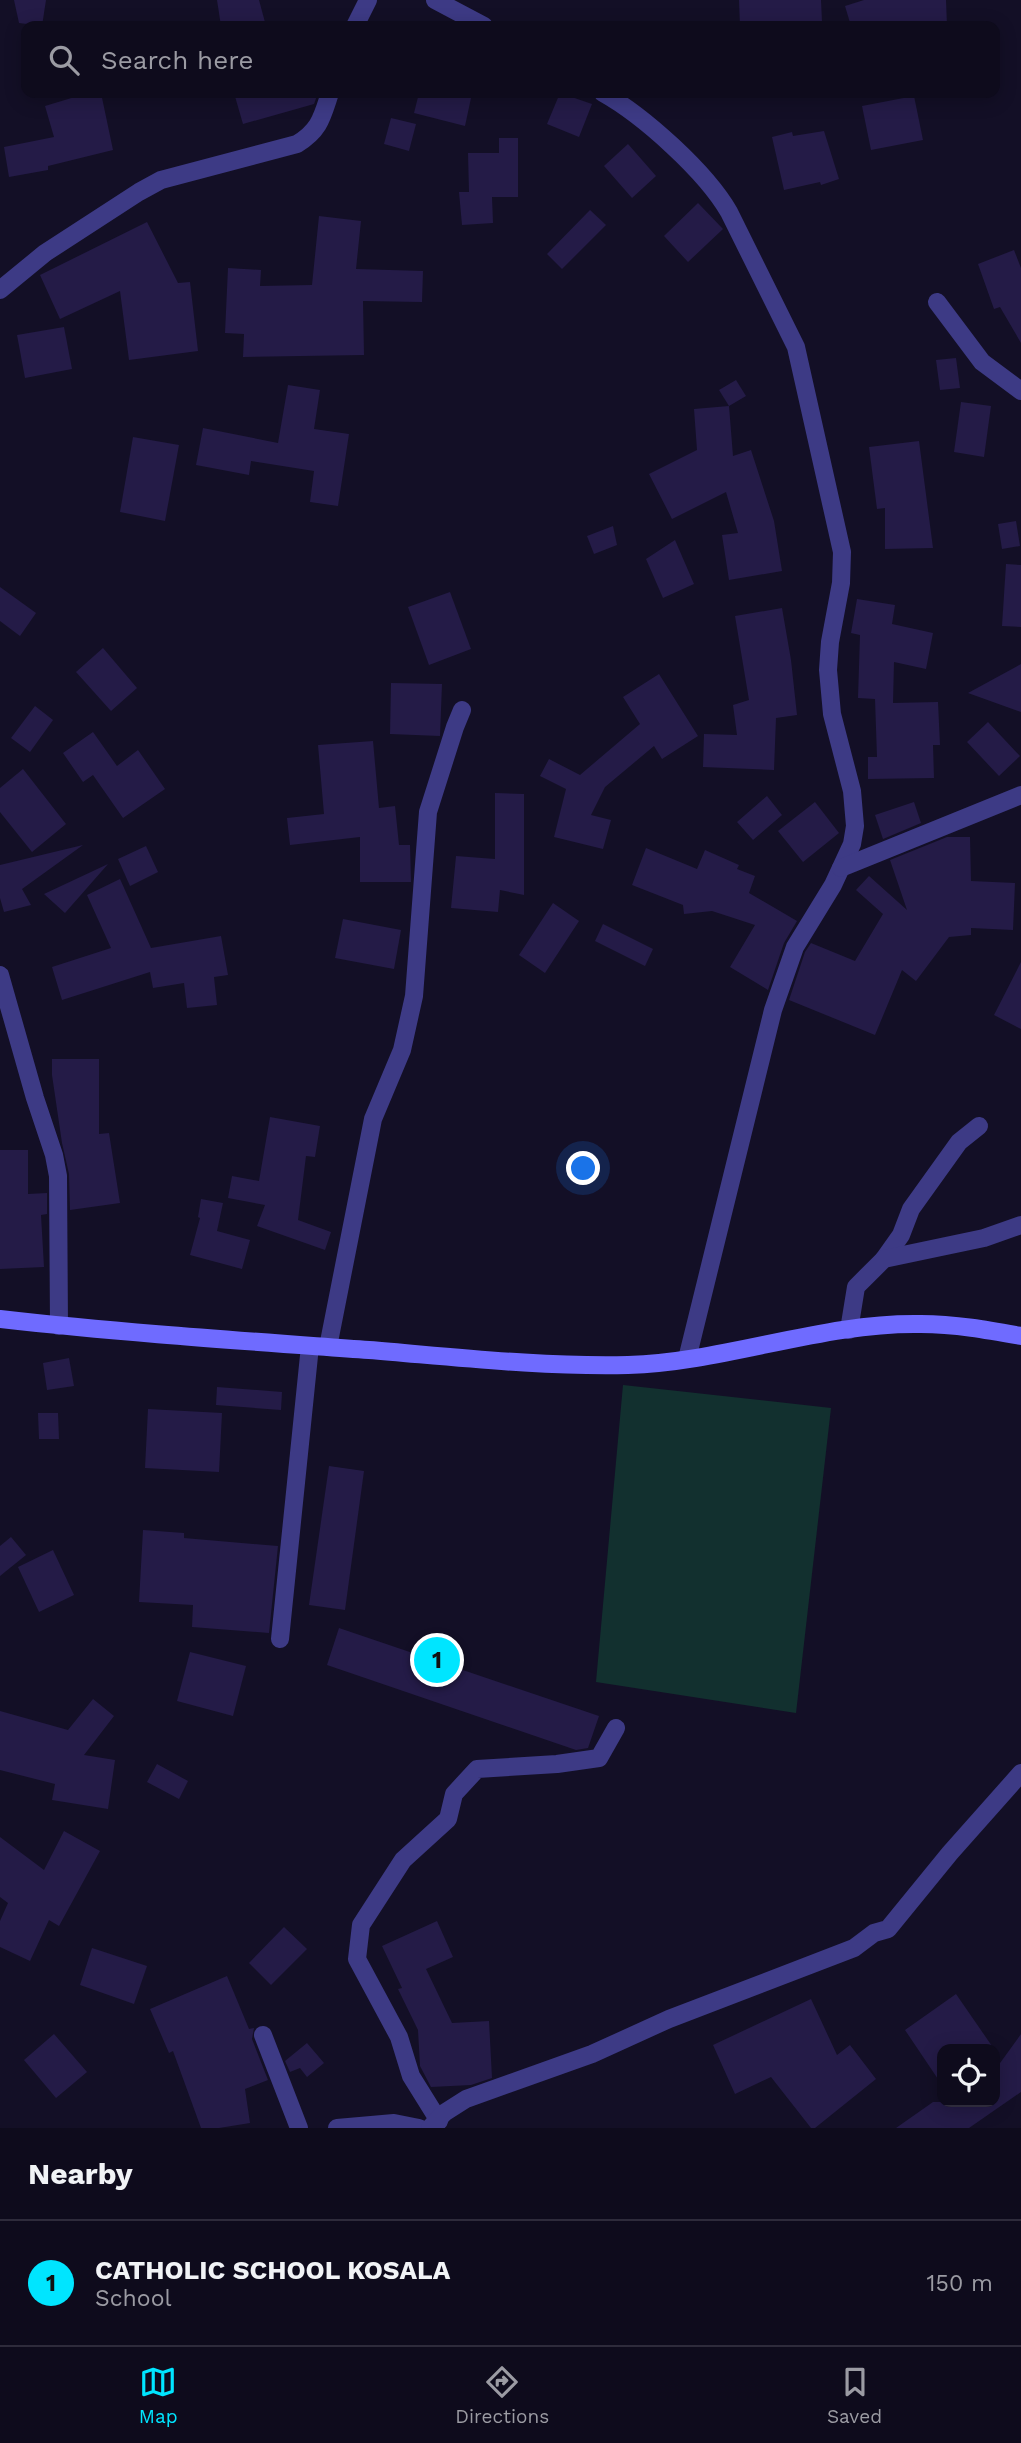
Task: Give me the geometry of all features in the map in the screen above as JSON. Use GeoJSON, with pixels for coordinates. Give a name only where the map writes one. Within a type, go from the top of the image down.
{"type":"FeatureCollection","features":[{"type":"Feature","properties":{"kind":"main road"},"geometry":{"type":"LineString","coordinates":[[0,1320],[575,1366],[687,1359],[849,1330],[920,1324],[970,1326],[1021,1336]]}},
{"type":"Feature","properties":{"kind":"street"},"geometry":{"type":"LineString","coordinates":[[358,21],[368,0]]}},
{"type":"Feature","properties":{"kind":"street"},"geometry":{"type":"LineString","coordinates":[[435,0],[475,21]]}},
{"type":"Feature","properties":{"kind":"street"},"geometry":{"type":"LineString","coordinates":[[2,286],[45,253],[161,180],[297,144],[309,137],[319,126],[328,98]]}},
{"type":"Feature","properties":{"kind":"street"},"geometry":{"type":"LineString","coordinates":[[612,98],[625,105],[663,138],[717,192],[796,347],[842,552],[841,583],[830,642],[828,670],[832,714],[852,792],[855,826],[852,844],[795,947],[783,979],[687,1359]]}},
{"type":"Feature","properties":{"kind":"street"},"geometry":{"type":"LineString","coordinates":[[937,302],[982,362],[1021,391]]}},
{"type":"Feature","properties":{"kind":"street"},"geometry":{"type":"LineString","coordinates":[[280,1639],[319,1347],[373,1119],[401,1050],[414,996],[428,812],[454,727],[462,710]]}},
{"type":"Feature","properties":{"kind":"street"},"geometry":{"type":"LineString","coordinates":[[841,867],[1021,795]]}},
{"type":"Feature","properties":{"kind":"street"},"geometry":{"type":"LineString","coordinates":[[0,975],[58,1175],[59,1326]]}},
{"type":"Feature","properties":{"kind":"street"},"geometry":{"type":"LineString","coordinates":[[849,1330],[856,1287],[884,1259],[901,1235],[911,1209],[959,1142],[979,1126]]}},
{"type":"Feature","properties":{"kind":"street"},"geometry":{"type":"LineString","coordinates":[[884,1259],[984,1238],[1021,1225]]}},
{"type":"Feature","properties":{"kind":"street"},"geometry":{"type":"LineString","coordinates":[[616,1728],[599,1758],[557,1764],[477,1769],[454,1794],[448,1818],[403,1860],[361,1925],[357,1959],[400,2037],[411,2076],[434,2124],[444,2113],[466,2099],[592,2054],[668,2019],[854,1948],[873,1933],[888,1928],[1021,1773]]}},
{"type":"Feature","properties":{"kind":"street"},"geometry":{"type":"LineString","coordinates":[[263,2035],[299,2128]]}},
{"type":"Feature","properties":{"kind":"street"},"geometry":{"type":"LineString","coordinates":[[337,2128],[394,2123],[419,2128]]}},
{"type":"Feature","properties":{"kind":"green space"},"geometry":{"type":"Polygon","coordinates":[[[623,1385],[831,1408],[796,1713],[596,1682],[623,1385]]]}},
{"type":"Feature","properties":{"kind":"building"},"geometry":{"type":"Polygon","coordinates":[[[14,0],[46,0],[43,21],[19,23],[14,0]]]}},
{"type":"Feature","properties":{"kind":"building"},"geometry":{"type":"Polygon","coordinates":[[[217,0],[259,0],[265,21],[220,21],[217,0]]]}},
{"type":"Feature","properties":{"kind":"building"},"geometry":{"type":"Polygon","coordinates":[[[739,0],[821,0],[822,21],[740,21],[739,0]]]}},
{"type":"Feature","properties":{"kind":"building"},"geometry":{"type":"Polygon","coordinates":[[[864,0],[946,0],[947,21],[850,21],[845,6],[864,0]]]}},
{"type":"Feature","properties":{"kind":"building"},"geometry":{"type":"Polygon","coordinates":[[[71,98],[102,98],[113,150],[48,166],[48,170],[9,177],[4,147],[54,137],[45,106],[71,98]]]}},
{"type":"Feature","properties":{"kind":"building"},"geometry":{"type":"Polygon","coordinates":[[[235,98],[316,98],[314,104],[243,124],[235,98]]]}},
{"type":"Feature","properties":{"kind":"building"},"geometry":{"type":"Polygon","coordinates":[[[418,98],[471,98],[465,126],[414,113],[418,98]]]}},
{"type":"Feature","properties":{"kind":"building"},"geometry":{"type":"Polygon","coordinates":[[[558,98],[575,98],[592,104],[579,137],[547,124],[558,98]]]}},
{"type":"Feature","properties":{"kind":"building"},"geometry":{"type":"Polygon","coordinates":[[[914,98],[923,140],[871,150],[862,106],[914,98]]]}},
{"type":"Feature","properties":{"kind":"building"},"geometry":{"type":"Polygon","coordinates":[[[391,118],[416,124],[409,151],[384,144],[391,118]]]}},
{"type":"Feature","properties":{"kind":"building"},"geometry":{"type":"Polygon","coordinates":[[[824,131],[839,179],[821,185],[820,182],[784,190],[772,137],[792,132],[793,136],[824,131]]]}},
{"type":"Feature","properties":{"kind":"building"},"geometry":{"type":"Polygon","coordinates":[[[499,138],[518,138],[518,197],[492,197],[493,223],[462,225],[459,192],[469,192],[468,153],[499,153],[499,138]]]}},
{"type":"Feature","properties":{"kind":"building"},"geometry":{"type":"Polygon","coordinates":[[[628,144],[656,176],[632,198],[604,166],[628,144]]]}},
{"type":"Feature","properties":{"kind":"building"},"geometry":{"type":"Polygon","coordinates":[[[698,203],[723,229],[688,262],[664,236],[698,203]]]}},
{"type":"Feature","properties":{"kind":"building"},"geometry":{"type":"Polygon","coordinates":[[[590,210],[606,225],[562,269],[547,254],[590,210]]]}},
{"type":"Feature","properties":{"kind":"building"},"geometry":{"type":"Polygon","coordinates":[[[319,216],[361,221],[356,269],[423,271],[422,302],[363,301],[364,355],[243,357],[244,334],[225,333],[228,268],[261,270],[260,286],[312,285],[319,216]]]}},
{"type":"Feature","properties":{"kind":"building"},"geometry":{"type":"Polygon","coordinates":[[[147,222],[178,283],[190,282],[198,351],[129,360],[120,291],[60,319],[40,275],[147,222]]]}},
{"type":"Feature","properties":{"kind":"building"},"geometry":{"type":"Polygon","coordinates":[[[1014,250],[1021,268],[1021,343],[1000,307],[994,309],[978,264],[1014,250]]]}},
{"type":"Feature","properties":{"kind":"building"},"geometry":{"type":"Polygon","coordinates":[[[64,327],[72,369],[25,378],[17,335],[64,327]]]}},
{"type":"Feature","properties":{"kind":"building"},"geometry":{"type":"Polygon","coordinates":[[[956,358],[960,388],[940,390],[936,360],[956,358]]]}},
{"type":"Feature","properties":{"kind":"building"},"geometry":{"type":"Polygon","coordinates":[[[736,380],[746,396],[729,406],[719,390],[736,380]]]}},
{"type":"Feature","properties":{"kind":"building"},"geometry":{"type":"Polygon","coordinates":[[[288,385],[320,390],[314,429],[349,434],[338,506],[310,502],[314,471],[251,461],[249,475],[196,465],[203,428],[278,443],[288,385]]]}},
{"type":"Feature","properties":{"kind":"building"},"geometry":{"type":"Polygon","coordinates":[[[961,402],[991,406],[984,457],[954,452],[961,402]]]}},
{"type":"Feature","properties":{"kind":"building"},"geometry":{"type":"Polygon","coordinates":[[[729,406],[733,456],[751,450],[774,521],[782,571],[729,580],[722,535],[738,533],[726,492],[672,519],[649,474],[697,450],[694,409],[729,406]]]}},
{"type":"Feature","properties":{"kind":"building"},"geometry":{"type":"Polygon","coordinates":[[[133,437],[179,445],[165,521],[120,512],[133,437]]]}},
{"type":"Feature","properties":{"kind":"building"},"geometry":{"type":"Polygon","coordinates":[[[919,441],[933,548],[885,549],[885,508],[877,509],[869,447],[919,441]]]}},
{"type":"Feature","properties":{"kind":"building"},"geometry":{"type":"Polygon","coordinates":[[[1016,521],[1020,546],[1002,549],[998,524],[1016,521]]]}},
{"type":"Feature","properties":{"kind":"building"},"geometry":{"type":"Polygon","coordinates":[[[613,526],[617,545],[594,554],[587,536],[613,526]]]}},
{"type":"Feature","properties":{"kind":"building"},"geometry":{"type":"Polygon","coordinates":[[[675,540],[694,584],[663,598],[646,559],[675,540]]]}},
{"type":"Feature","properties":{"kind":"building"},"geometry":{"type":"Polygon","coordinates":[[[1006,564],[1021,565],[1021,627],[1002,626],[1006,564]]]}},
{"type":"Feature","properties":{"kind":"building"},"geometry":{"type":"Polygon","coordinates":[[[0,587],[36,613],[20,636],[0,621],[0,587]]]}},
{"type":"Feature","properties":{"kind":"building"},"geometry":{"type":"Polygon","coordinates":[[[450,592],[471,649],[429,665],[408,607],[450,592]]]}},
{"type":"Feature","properties":{"kind":"building"},"geometry":{"type":"Polygon","coordinates":[[[857,599],[895,605],[892,624],[933,633],[926,669],[894,662],[893,703],[938,702],[940,745],[933,745],[934,778],[868,779],[868,757],[877,757],[875,699],[858,698],[860,635],[851,633],[857,599]]]}},
{"type":"Feature","properties":{"kind":"building"},"geometry":{"type":"Polygon","coordinates":[[[782,608],[797,715],[776,718],[774,770],[703,767],[704,734],[737,735],[733,705],[749,700],[735,616],[782,608]]]}},
{"type":"Feature","properties":{"kind":"building"},"geometry":{"type":"Polygon","coordinates":[[[103,648],[137,688],[111,711],[76,672],[103,648]]]}},
{"type":"Feature","properties":{"kind":"building"},"geometry":{"type":"Polygon","coordinates":[[[1021,664],[1021,712],[968,693],[1021,664]]]}},
{"type":"Feature","properties":{"kind":"building"},"geometry":{"type":"Polygon","coordinates":[[[659,674],[698,736],[662,759],[654,746],[605,787],[591,815],[611,820],[603,849],[554,837],[566,789],[540,776],[549,759],[580,775],[640,724],[623,697],[659,674]]]}},
{"type":"Feature","properties":{"kind":"building"},"geometry":{"type":"Polygon","coordinates":[[[391,683],[442,684],[440,736],[390,734],[391,683]]]}},
{"type":"Feature","properties":{"kind":"building"},"geometry":{"type":"Polygon","coordinates":[[[35,706],[53,720],[30,752],[11,738],[35,706]]]}},
{"type":"Feature","properties":{"kind":"building"},"geometry":{"type":"Polygon","coordinates":[[[988,722],[1020,756],[999,776],[967,742],[988,722]]]}},
{"type":"Feature","properties":{"kind":"building"},"geometry":{"type":"Polygon","coordinates":[[[93,732],[117,766],[138,750],[165,789],[123,818],[93,775],[83,782],[63,753],[93,732]]]}},
{"type":"Feature","properties":{"kind":"building"},"geometry":{"type":"Polygon","coordinates":[[[373,741],[379,808],[395,806],[399,845],[410,845],[411,882],[360,882],[360,837],[290,845],[287,818],[324,814],[318,745],[373,741]]]}},
{"type":"Feature","properties":{"kind":"building"},"geometry":{"type":"Polygon","coordinates":[[[23,769],[66,824],[32,852],[0,812],[0,788],[23,769]]]}},
{"type":"Feature","properties":{"kind":"building"},"geometry":{"type":"Polygon","coordinates":[[[495,793],[524,794],[524,895],[500,890],[498,912],[451,908],[456,856],[495,859],[495,793]]]}},
{"type":"Feature","properties":{"kind":"building"},"geometry":{"type":"Polygon","coordinates":[[[767,796],[782,815],[753,840],[737,822],[767,796]]]}},
{"type":"Feature","properties":{"kind":"building"},"geometry":{"type":"Polygon","coordinates":[[[815,802],[839,833],[803,862],[778,831],[815,802]]]}},
{"type":"Feature","properties":{"kind":"building"},"geometry":{"type":"Polygon","coordinates":[[[914,802],[921,823],[883,839],[875,815],[914,802]]]}},
{"type":"Feature","properties":{"kind":"building"},"geometry":{"type":"Polygon","coordinates":[[[947,837],[970,837],[971,881],[1015,883],[1013,930],[971,928],[971,935],[949,937],[916,981],[902,970],[875,1035],[789,1000],[805,952],[811,943],[855,961],[883,914],[856,890],[869,876],[907,910],[890,860],[947,837]]]}},
{"type":"Feature","properties":{"kind":"building"},"geometry":{"type":"Polygon","coordinates":[[[83,845],[22,889],[31,905],[4,912],[0,898],[0,865],[83,845]]]}},
{"type":"Feature","properties":{"kind":"building"},"geometry":{"type":"Polygon","coordinates":[[[146,846],[158,872],[130,886],[118,859],[146,846]]]}},
{"type":"Feature","properties":{"kind":"building"},"geometry":{"type":"Polygon","coordinates":[[[646,848],[697,869],[705,850],[739,865],[737,869],[755,876],[749,893],[797,921],[784,943],[768,990],[730,967],[755,925],[712,911],[684,914],[683,905],[632,885],[646,848]]]}},
{"type":"Feature","properties":{"kind":"building"},"geometry":{"type":"Polygon","coordinates":[[[108,864],[65,913],[44,894],[108,864]]]}},
{"type":"Feature","properties":{"kind":"building"},"geometry":{"type":"Polygon","coordinates":[[[120,879],[151,948],[221,936],[228,975],[214,977],[217,1005],[187,1008],[184,983],[153,988],[150,972],[62,1000],[52,967],[111,948],[87,895],[120,879]]]}},
{"type":"Feature","properties":{"kind":"building"},"geometry":{"type":"Polygon","coordinates":[[[553,903],[579,921],[545,973],[519,955],[553,903]]]}},
{"type":"Feature","properties":{"kind":"building"},"geometry":{"type":"Polygon","coordinates":[[[343,919],[401,930],[394,969],[335,958],[343,919]]]}},
{"type":"Feature","properties":{"kind":"building"},"geometry":{"type":"Polygon","coordinates":[[[603,924],[653,949],[645,966],[595,941],[603,924]]]}},
{"type":"Feature","properties":{"kind":"building"},"geometry":{"type":"Polygon","coordinates":[[[1021,962],[1021,1029],[994,1015],[1021,962]]]}},
{"type":"Feature","properties":{"kind":"building"},"geometry":{"type":"Polygon","coordinates":[[[52,1059],[99,1059],[99,1134],[109,1133],[120,1203],[70,1210],[69,1174],[62,1143],[52,1059]]]}},
{"type":"Feature","properties":{"kind":"building"},"geometry":{"type":"Polygon","coordinates":[[[270,1117],[320,1126],[315,1157],[306,1156],[298,1220],[331,1232],[325,1250],[257,1226],[265,1205],[228,1198],[232,1176],[259,1181],[270,1117]]]}},
{"type":"Feature","properties":{"kind":"building"},"geometry":{"type":"Polygon","coordinates":[[[0,1150],[28,1150],[28,1194],[47,1193],[47,1214],[41,1215],[44,1267],[0,1269],[0,1150]]]}},
{"type":"Feature","properties":{"kind":"building"},"geometry":{"type":"Polygon","coordinates":[[[201,1199],[223,1203],[217,1231],[250,1240],[242,1269],[190,1255],[200,1218],[201,1199]]]}},
{"type":"Feature","properties":{"kind":"building"},"geometry":{"type":"Polygon","coordinates":[[[69,1358],[74,1386],[47,1390],[43,1363],[69,1358]]]}},
{"type":"Feature","properties":{"kind":"building"},"geometry":{"type":"Polygon","coordinates":[[[217,1387],[282,1392],[281,1410],[216,1405],[217,1387]]]}},
{"type":"Feature","properties":{"kind":"building"},"geometry":{"type":"Polygon","coordinates":[[[148,1409],[222,1413],[219,1472],[145,1468],[148,1409]]]}},
{"type":"Feature","properties":{"kind":"building"},"geometry":{"type":"Polygon","coordinates":[[[38,1413],[58,1413],[59,1439],[39,1439],[38,1413]]]}},
{"type":"Feature","properties":{"kind":"building"},"geometry":{"type":"Polygon","coordinates":[[[329,1466],[364,1471],[345,1610],[309,1605],[329,1466]]]}},
{"type":"Feature","properties":{"kind":"building"},"geometry":{"type":"Polygon","coordinates":[[[143,1530],[184,1533],[184,1538],[278,1546],[269,1633],[192,1627],[193,1605],[139,1602],[143,1530]]]}},
{"type":"Feature","properties":{"kind":"building"},"geometry":{"type":"Polygon","coordinates":[[[11,1537],[26,1555],[0,1576],[0,1546],[11,1537]]]}},
{"type":"Feature","properties":{"kind":"building"},"geometry":{"type":"Polygon","coordinates":[[[53,1550],[74,1595],[39,1612],[18,1567],[53,1550]]]}},
{"type":"Feature","properties":{"kind":"building"},"geometry":{"type":"Polygon","coordinates":[[[339,1628],[599,1716],[588,1748],[576,1750],[327,1665],[339,1628]]]}},
{"type":"Feature","properties":{"kind":"building"},"geometry":{"type":"Polygon","coordinates":[[[190,1652],[246,1666],[233,1716],[177,1701],[190,1652]]]}},
{"type":"Feature","properties":{"kind":"building"},"geometry":{"type":"Polygon","coordinates":[[[93,1699],[114,1716],[84,1755],[115,1760],[108,1809],[52,1800],[55,1784],[0,1770],[0,1711],[68,1730],[93,1699]]]}},
{"type":"Feature","properties":{"kind":"building"},"geometry":{"type":"Polygon","coordinates":[[[157,1764],[188,1781],[179,1799],[147,1782],[157,1764]]]}},
{"type":"Feature","properties":{"kind":"building"},"geometry":{"type":"Polygon","coordinates":[[[64,1831],[100,1851],[59,1926],[49,1920],[30,1961],[0,1947],[0,1921],[8,1903],[0,1897],[0,1837],[44,1870],[64,1831]]]}},
{"type":"Feature","properties":{"kind":"building"},"geometry":{"type":"Polygon","coordinates":[[[437,1921],[453,1957],[426,1969],[452,2023],[489,2021],[492,2078],[471,2085],[431,2087],[420,2066],[418,2030],[398,1989],[402,1988],[382,1946],[437,1921]]]}},
{"type":"Feature","properties":{"kind":"building"},"geometry":{"type":"Polygon","coordinates":[[[284,1927],[307,1949],[271,1985],[249,1963],[284,1927]]]}},
{"type":"Feature","properties":{"kind":"building"},"geometry":{"type":"Polygon","coordinates":[[[92,1948],[147,1966],[134,2004],[80,1985],[92,1948]]]}},
{"type":"Feature","properties":{"kind":"building"},"geometry":{"type":"Polygon","coordinates":[[[227,1976],[249,2029],[254,2028],[252,2039],[268,2080],[245,2089],[250,2123],[201,2128],[173,2051],[169,2053],[150,2009],[227,1976]]]}},
{"type":"Feature","properties":{"kind":"building"},"geometry":{"type":"Polygon","coordinates":[[[956,1994],[991,2044],[937,2044],[937,2078],[905,2030],[956,1994]]]}},
{"type":"Feature","properties":{"kind":"building"},"geometry":{"type":"Polygon","coordinates":[[[811,1999],[837,2055],[850,2045],[876,2079],[815,2128],[811,2128],[771,2077],[735,2094],[713,2045],[811,1999]]]}},
{"type":"Feature","properties":{"kind":"building"},"geometry":{"type":"Polygon","coordinates":[[[54,2034],[87,2072],[56,2098],[24,2060],[54,2034]]]}},
{"type":"Feature","properties":{"kind":"building"},"geometry":{"type":"Polygon","coordinates":[[[1021,2034],[1021,2092],[1000,2107],[1000,2063],[1021,2034]]]}},
{"type":"Feature","properties":{"kind":"building"},"geometry":{"type":"Polygon","coordinates":[[[307,2043],[324,2063],[307,2077],[300,2068],[290,2072],[285,2061],[307,2043]]]}},
{"type":"Feature","properties":{"kind":"building"},"geometry":{"type":"Polygon","coordinates":[[[933,2102],[937,2102],[937,2107],[999,2107],[969,2128],[896,2128],[933,2102]]]}},
{"type":"Feature","properties":{"kind":"place","name":"CATHOLIC SCHOOL KOSALA"},"geometry":{"type":"Point","coordinates":[437,1660]}}]}
